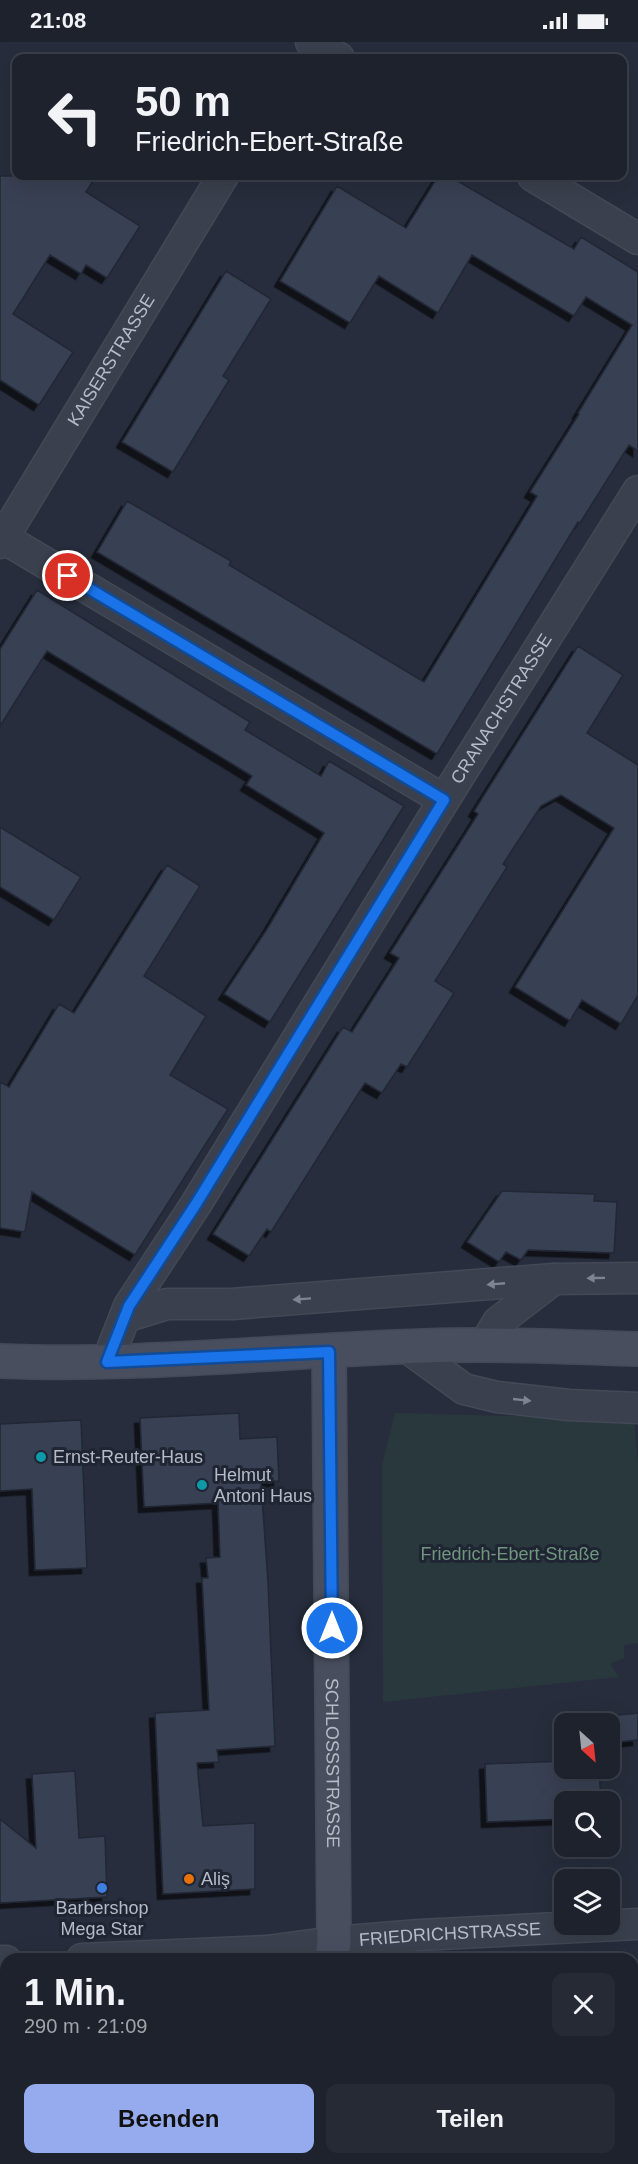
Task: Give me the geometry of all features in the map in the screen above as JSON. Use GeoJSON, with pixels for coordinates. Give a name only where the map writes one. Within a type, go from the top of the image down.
{"type":"FeatureCollection","features":[{"type":"Feature","properties":{"kind":"main road"},"geometry":{"type":"LineString","coordinates":[[0,1361],[107,1362],[329,1352],[405,1346],[485,1344],[638,1349]]}},
{"type":"Feature","properties":{"kind":"main road","name":"SCHLOSSSTRASSE"},"geometry":{"type":"LineString","coordinates":[[329,1352],[333,1951]]}},
{"type":"Feature","properties":{"kind":"street"},"geometry":{"type":"LineString","coordinates":[[311,42],[332,54]]}},
{"type":"Feature","properties":{"kind":"street","name":"KAISERSTRASSE"},"geometry":{"type":"LineString","coordinates":[[1,539],[221,180]]}},
{"type":"Feature","properties":{"kind":"street"},"geometry":{"type":"LineString","coordinates":[[540,180],[638,239]]}},
{"type":"Feature","properties":{"kind":"street","name":"CRANACHSTRASSE"},"geometry":{"type":"LineString","coordinates":[[107,1362],[125,1317],[638,491]]}},
{"type":"Feature","properties":{"kind":"street"},"geometry":{"type":"LineString","coordinates":[[1,539],[444,800]]}},
{"type":"Feature","properties":{"kind":"street"},"geometry":{"type":"LineString","coordinates":[[125,1317],[167,1304],[232,1304],[554,1279],[638,1278]]}},
{"type":"Feature","properties":{"kind":"street"},"geometry":{"type":"LineString","coordinates":[[485,1344],[498,1322],[554,1279]]}},
{"type":"Feature","properties":{"kind":"street"},"geometry":{"type":"LineString","coordinates":[[405,1346],[464,1389],[497,1397],[569,1405],[638,1408]]}},
{"type":"Feature","properties":{"kind":"street","name":"FRIEDRICHSTRASSE"},"geometry":{"type":"LineString","coordinates":[[229,1953],[333,1951],[420,1935],[638,1924]]}},
{"type":"Feature","properties":{"kind":"green space","name":"Friedrich-Ebert-Straße"},"geometry":{"type":"Polygon","coordinates":[[[395,1413],[634,1419],[638,1465],[638,1643],[624,1645],[624,1658],[610,1664],[619,1677],[383,1702],[382,1465],[395,1413]]]}},
{"type":"Feature","properties":{"kind":"building"},"geometry":{"type":"Polygon","coordinates":[[[0,176],[12,176],[12,180],[94,180],[86,192],[140,226],[107,278],[86,265],[81,274],[50,255],[13,314],[73,352],[39,405],[0,380],[0,176]]]}},
{"type":"Feature","properties":{"kind":"building"},"geometry":{"type":"Polygon","coordinates":[[[436,180],[456,180],[574,249],[581,237],[638,272],[638,451],[629,445],[580,523],[578,522],[437,754],[97,552],[127,501],[231,561],[229,565],[424,682],[537,496],[530,492],[632,325],[586,297],[574,316],[472,255],[438,313],[379,276],[350,323],[280,281],[337,186],[406,228],[436,180]]]}},
{"type":"Feature","properties":{"kind":"building"},"geometry":{"type":"Polygon","coordinates":[[[226,271],[271,299],[223,376],[229,380],[173,472],[122,442],[226,271]]]}},
{"type":"Feature","properties":{"kind":"building"},"geometry":{"type":"Polygon","coordinates":[[[37,590],[250,722],[245,730],[321,776],[329,761],[404,806],[270,1022],[224,994],[267,929],[324,833],[246,785],[252,776],[47,651],[0,726],[0,649],[37,590]]]}},
{"type":"Feature","properties":{"kind":"building"},"geometry":{"type":"Polygon","coordinates":[[[578,646],[623,675],[587,733],[638,765],[638,995],[621,1024],[582,1000],[570,1021],[515,987],[614,828],[561,795],[541,806],[503,864],[507,867],[435,981],[454,993],[407,1067],[401,1064],[382,1093],[365,1083],[271,1232],[267,1229],[249,1256],[213,1234],[343,1027],[352,1032],[399,958],[390,953],[478,814],[474,811],[578,646]]]}},
{"type":"Feature","properties":{"kind":"building"},"geometry":{"type":"Polygon","coordinates":[[[0,827],[81,877],[54,920],[0,887],[0,827]]]}},
{"type":"Feature","properties":{"kind":"building"},"geometry":{"type":"Polygon","coordinates":[[[167,865],[200,886],[144,976],[206,1016],[170,1075],[228,1109],[135,1255],[32,1192],[25,1232],[0,1228],[0,1082],[9,1087],[59,1004],[74,1013],[167,865]]]}},
{"type":"Feature","properties":{"kind":"building"},"geometry":{"type":"Polygon","coordinates":[[[502,1191],[595,1194],[594,1201],[617,1202],[614,1253],[528,1250],[521,1260],[506,1252],[499,1262],[467,1242],[502,1191]]]}},
{"type":"Feature","properties":{"kind":"building"},"geometry":{"type":"Polygon","coordinates":[[[239,1413],[240,1439],[277,1437],[279,1481],[261,1482],[275,1746],[217,1750],[219,1762],[197,1763],[203,1826],[255,1823],[255,1889],[163,1894],[155,1713],[209,1710],[202,1578],[208,1578],[206,1558],[220,1557],[218,1503],[144,1507],[140,1418],[239,1413]]]}},
{"type":"Feature","properties":{"kind":"building","name":"Ernst-Reuter-Haus"},"geometry":{"type":"Polygon","coordinates":[[[81,1420],[87,1568],[35,1570],[32,1489],[0,1491],[0,1424],[81,1420]]]}},
{"type":"Feature","properties":{"kind":"building"},"geometry":{"type":"Polygon","coordinates":[[[638,1713],[638,1740],[620,1742],[620,1715],[638,1713]]]}},
{"type":"Feature","properties":{"kind":"building"},"geometry":{"type":"Polygon","coordinates":[[[554,1761],[554,1779],[600,1779],[600,1791],[554,1791],[554,1819],[487,1822],[485,1764],[554,1761]]]}},
{"type":"Feature","properties":{"kind":"building"},"geometry":{"type":"Polygon","coordinates":[[[75,1771],[79,1838],[105,1836],[107,1897],[0,1903],[0,1819],[36,1848],[32,1774],[75,1771]]]}},
{"type":"Feature","properties":{"kind":"place","name":"Ernst-Reuter-Haus"},"geometry":{"type":"Point","coordinates":[41,1457]}},
{"type":"Feature","properties":{"kind":"place","name":"Helmut Antoni Haus"},"geometry":{"type":"Point","coordinates":[202,1485]}},
{"type":"Feature","properties":{"kind":"place","name":"Aliş"},"geometry":{"type":"Point","coordinates":[189,1879]}},
{"type":"Feature","properties":{"kind":"place","name":"Barbershop Mega Star"},"geometry":{"type":"Point","coordinates":[102,1888]}},
{"type":"Feature","properties":{"kind":"route"},"geometry":{"type":"LineString","coordinates":[[68,576],[444,800],[196,1204],[129,1306],[107,1362],[329,1352],[332,1628]]}}]}
